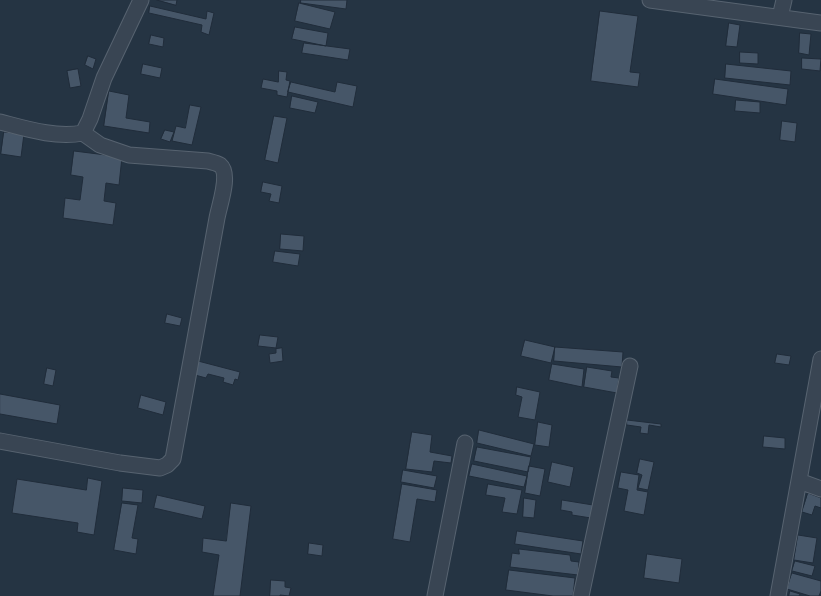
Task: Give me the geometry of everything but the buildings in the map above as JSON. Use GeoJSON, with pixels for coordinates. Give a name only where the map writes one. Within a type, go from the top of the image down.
{"type":"FeatureCollection","features":[{"type":"Feature","properties":{"kind":"street"},"geometry":{"type":"LineString","coordinates":[[84,133],[104,78],[141,0]]}},
{"type":"Feature","properties":{"kind":"street"},"geometry":{"type":"LineString","coordinates":[[650,0],[821,23]]}},
{"type":"Feature","properties":{"kind":"street"},"geometry":{"type":"LineString","coordinates":[[780,17],[784,0]]}},
{"type":"Feature","properties":{"kind":"street"},"geometry":{"type":"LineString","coordinates":[[0,122],[56,134],[74,135],[84,133],[100,145],[129,155],[208,161],[220,166],[224,171],[225,179],[215,226],[173,459],[167,465],[160,468],[0,441]]}},
{"type":"Feature","properties":{"kind":"street"},"geometry":{"type":"LineString","coordinates":[[778,596],[821,359]]}},
{"type":"Feature","properties":{"kind":"street"},"geometry":{"type":"LineString","coordinates":[[581,596],[630,366]]}},
{"type":"Feature","properties":{"kind":"street"},"geometry":{"type":"LineString","coordinates":[[435,596],[465,443]]}},
{"type":"Feature","properties":{"kind":"street"},"geometry":{"type":"LineString","coordinates":[[799,481],[821,489]]}}]}
